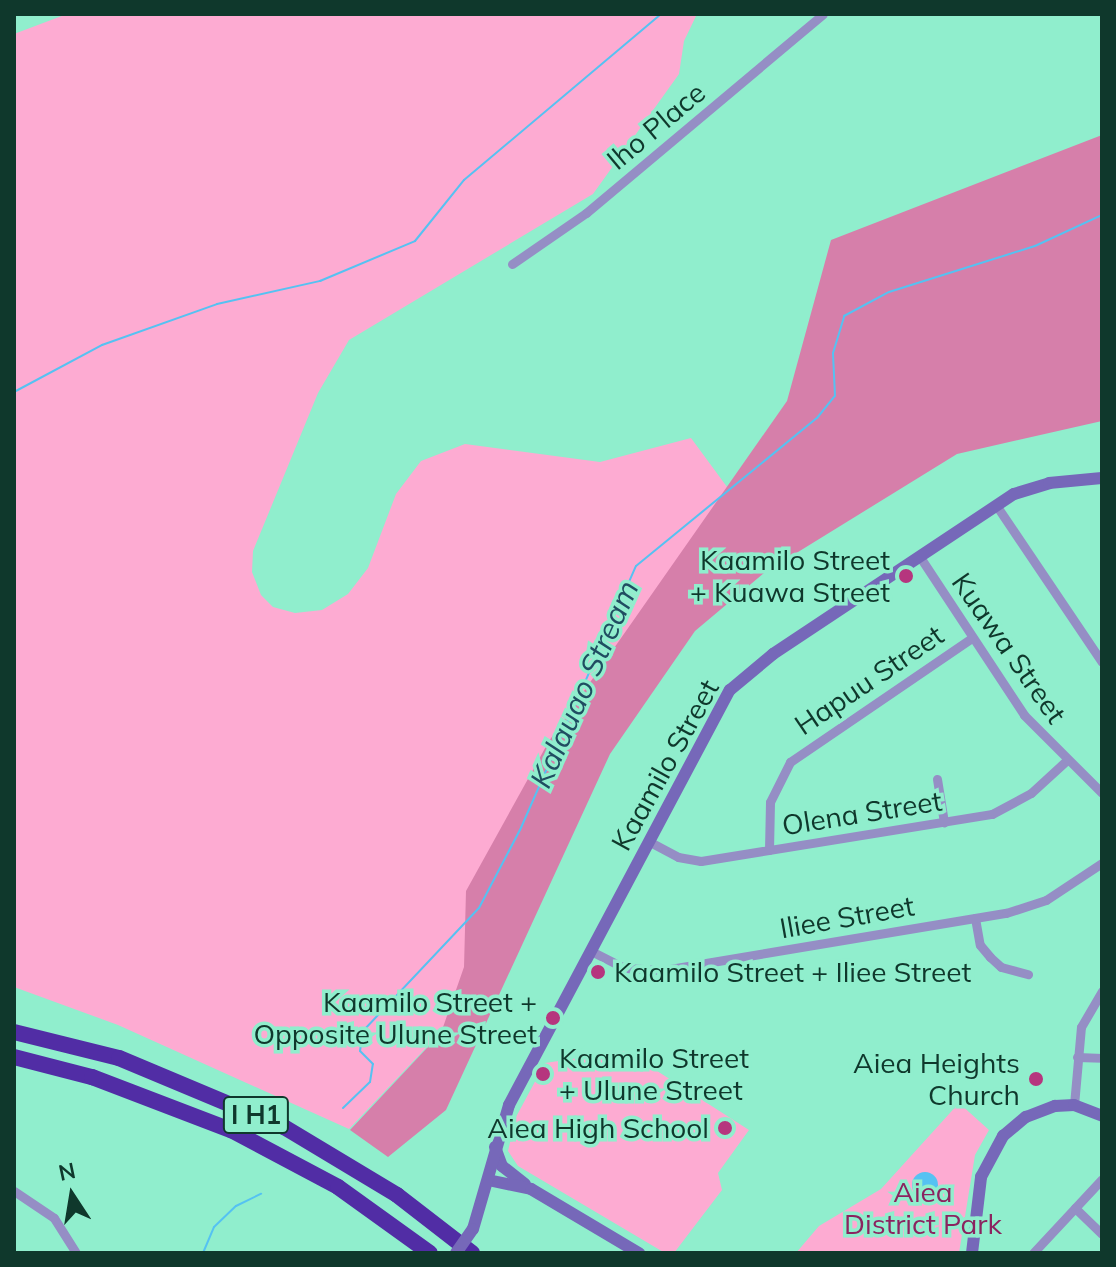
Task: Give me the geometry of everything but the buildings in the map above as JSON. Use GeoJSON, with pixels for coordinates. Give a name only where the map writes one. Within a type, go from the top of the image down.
{"type":"FeatureCollection","features":[{"type":"Feature","properties":{"kind":"highway","name":"I H1"},"geometry":{"type":"LineString","coordinates":[[14,1032],[119,1058],[284,1127],[376,1181],[472,1253]]}},
{"type":"Feature","properties":{"kind":"highway","name":"I H1"},"geometry":{"type":"LineString","coordinates":[[14,1057],[92,1077],[231,1130],[338,1187],[430,1253]]}},
{"type":"Feature","properties":{"kind":"street","name":"Iho Place"},"geometry":{"type":"LineString","coordinates":[[512,264],[586,213],[823,14]]}},
{"type":"Feature","properties":{"kind":"street","name":"Kaamilo Street"},"geometry":{"type":"LineString","coordinates":[[456,1253],[473,1229],[488,1180],[494,1144],[509,1105],[730,690],[773,654],[996,505],[1049,483],[1102,478]]}},
{"type":"Feature","properties":{"kind":"street"},"geometry":{"type":"LineString","coordinates":[[996,505],[1102,662]]}},
{"type":"Feature","properties":{"kind":"street","name":"Kuawa Street"},"geometry":{"type":"LineString","coordinates":[[920,557],[1030,722],[1102,793]]}},
{"type":"Feature","properties":{"kind":"street","name":"Hapuu Street"},"geometry":{"type":"LineString","coordinates":[[769,850],[770,802],[790,762],[972,638]]}},
{"type":"Feature","properties":{"kind":"street","name":"Olena Street"},"geometry":{"type":"LineString","coordinates":[[650,842],[678,857],[701,861],[944,822],[1011,807],[1067,760]]}},
{"type":"Feature","properties":{"kind":"street"},"geometry":{"type":"LineString","coordinates":[[937,779],[944,822]]}},
{"type":"Feature","properties":{"kind":"street","name":"Iliee Street"},"geometry":{"type":"LineString","coordinates":[[591,951],[624,968],[664,970],[975,918],[1046,900],[1102,863]]}},
{"type":"Feature","properties":{"kind":"street"},"geometry":{"type":"LineString","coordinates":[[975,918],[980,945],[990,957],[1001,967],[1028,974]]}},
{"type":"Feature","properties":{"kind":"street"},"geometry":{"type":"LineString","coordinates":[[1074,1105],[1077,1057],[1085,1012],[1102,991]]}},
{"type":"Feature","properties":{"kind":"street"},"geometry":{"type":"LineString","coordinates":[[1077,1057],[1102,1058]]}},
{"type":"Feature","properties":{"kind":"street"},"geometry":{"type":"LineString","coordinates":[[972,1253],[981,1177],[995,1146],[1026,1117],[1055,1106],[1074,1105],[1102,1116]]}},
{"type":"Feature","properties":{"kind":"street"},"geometry":{"type":"LineString","coordinates":[[494,1144],[502,1166],[531,1189],[639,1253]]}},
{"type":"Feature","properties":{"kind":"street"},"geometry":{"type":"LineString","coordinates":[[1033,1253],[1102,1179]]}},
{"type":"Feature","properties":{"kind":"street"},"geometry":{"type":"LineString","coordinates":[[488,1180],[531,1189]]}},
{"type":"Feature","properties":{"kind":"street"},"geometry":{"type":"LineString","coordinates":[[14,1191],[54,1218],[76,1253]]}},
{"type":"Feature","properties":{"kind":"street"},"geometry":{"type":"LineString","coordinates":[[1075,1208],[1102,1234]]}},
{"type":"Feature","properties":{"kind":"green space"},"geometry":{"type":"Polygon","coordinates":[[[67,14],[697,14],[684,41],[679,74],[593,194],[349,340],[318,393],[253,551],[252,572],[261,595],[273,607],[295,613],[322,610],[348,594],[368,568],[396,494],[421,461],[465,444],[600,462],[691,438],[744,510],[660,635],[440,1033],[349,1129],[118,1025],[14,987],[14,34],[67,14]]]}},
{"type":"Feature","properties":{"kind":"green space"},"geometry":{"type":"Polygon","coordinates":[[[626,1051],[749,1130],[718,1173],[722,1190],[674,1253],[665,1253],[518,1166],[508,1151],[516,1117],[545,1063],[626,1051]]]}},
{"type":"Feature","properties":{"kind":"green space","name":"Aiea District Park"},"geometry":{"type":"Polygon","coordinates":[[[959,1103],[989,1130],[975,1155],[959,1253],[796,1253],[819,1226],[881,1189],[959,1103]]]}},
{"type":"Feature","properties":{"kind":"shaded area"},"geometry":{"type":"Polygon","coordinates":[[[1102,135],[1102,421],[957,454],[764,573],[695,631],[610,754],[446,1110],[388,1157],[350,1130],[441,1033],[464,967],[466,891],[549,741],[787,401],[831,240],[1102,135]]]}},
{"type":"Feature","properties":{"kind":"water"},"geometry":{"type":"Polygon","coordinates":[[[925,1172],[934,1176],[938,1185],[934,1194],[925,1198],[916,1194],[912,1185],[916,1176],[925,1172]]]}},
{"type":"Feature","properties":{"kind":"waterway"},"geometry":{"type":"LineString","coordinates":[[14,392],[102,345],[217,304],[320,281],[415,241],[464,180],[661,14]]}},
{"type":"Feature","properties":{"kind":"waterway","name":"Kalauao Stream"},"geometry":{"type":"LineString","coordinates":[[343,1108],[370,1082],[373,1064],[360,1051],[363,1031],[479,908],[520,830],[636,566],[817,418],[835,396],[833,353],[844,316],[889,292],[1035,246],[1102,215]]}},
{"type":"Feature","properties":{"kind":"waterway","name":"Kalauao Stream"},"geometry":{"type":"LineString","coordinates":[[203,1253],[214,1227],[236,1206],[261,1194]]}},
{"type":"Feature","properties":{"kind":"place","name":"Kaamilo Street + Kuawa Street"},"geometry":{"type":"Point","coordinates":[906,576]}},
{"type":"Feature","properties":{"kind":"place","name":"Kaamilo Street + Iliee Street"},"geometry":{"type":"Point","coordinates":[598,972]}},
{"type":"Feature","properties":{"kind":"place","name":"Kaamilo Street + Opposite Ulune Street"},"geometry":{"type":"Point","coordinates":[553,1018]}},
{"type":"Feature","properties":{"kind":"place","name":"Kaamilo Street + Ulune Street"},"geometry":{"type":"Point","coordinates":[543,1074]}},
{"type":"Feature","properties":{"kind":"place","name":"Aiea Heights Church"},"geometry":{"type":"Point","coordinates":[1036,1079]}},
{"type":"Feature","properties":{"kind":"place","name":"Aiea High School"},"geometry":{"type":"Point","coordinates":[725,1128]}}]}
